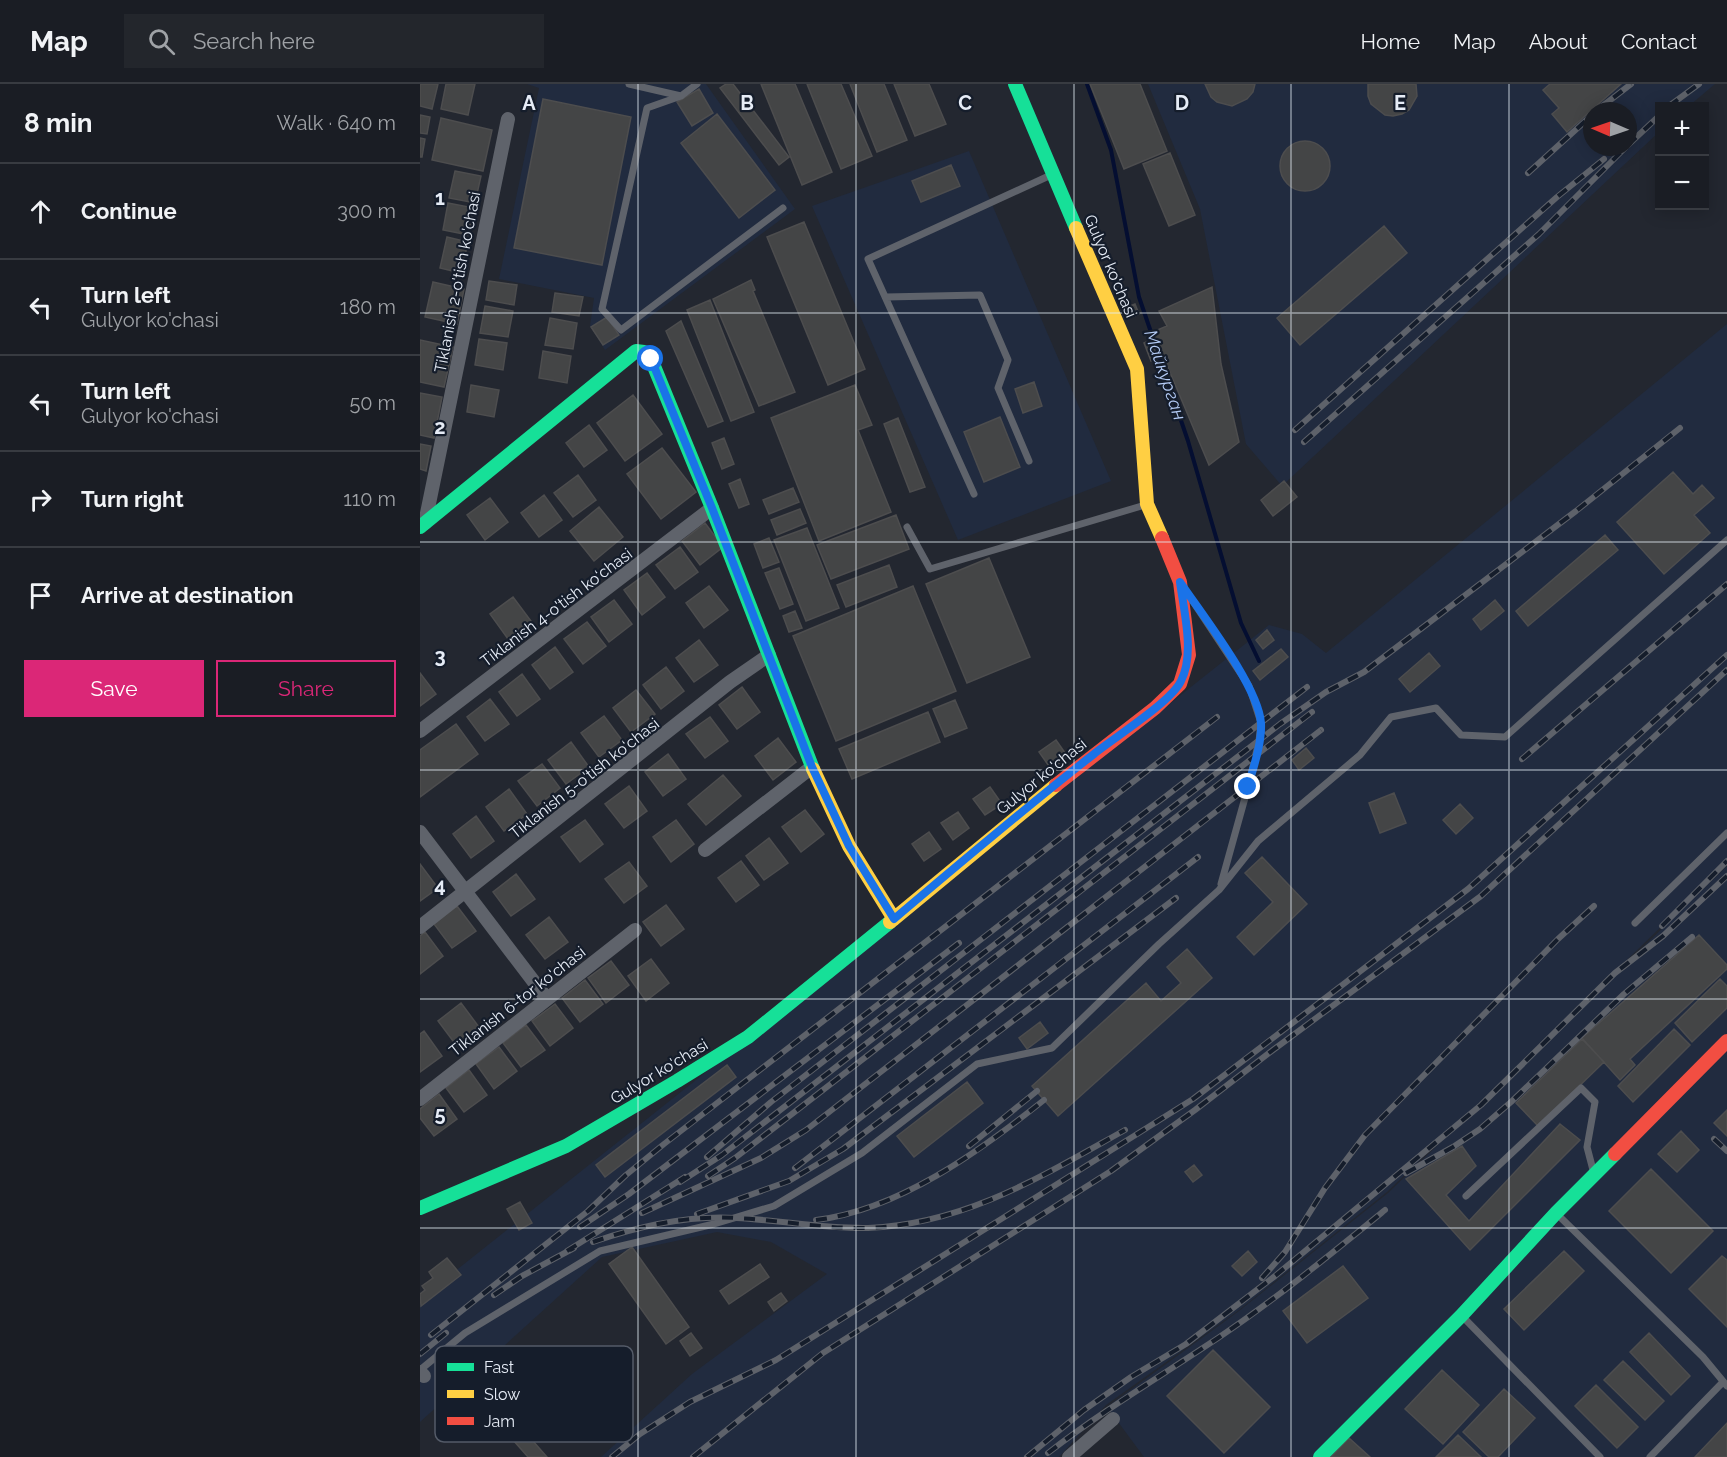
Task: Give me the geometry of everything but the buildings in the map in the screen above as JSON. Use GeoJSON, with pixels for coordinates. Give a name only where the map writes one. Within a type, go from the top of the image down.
{"type":"FeatureCollection","features":[{"type":"Feature","properties":{"kind":"street","name":"Gulyor ko'chasi"},"geometry":{"type":"LineString","coordinates":[[420,1208],[566,1146],[748,1037],[1068,775],[1155,708],[1180,684],[1189,655],[1180,582],[1147,504],[1137,369],[1015,84]]}},
{"type":"Feature","properties":{"kind":"street","name":"Tiklanish 2-o'tish ko'chasi"},"geometry":{"type":"LineString","coordinates":[[423,525],[507,119]]}},
{"type":"Feature","properties":{"kind":"street","name":"Tiklanish 2-o'tish ko'chasi"},"geometry":{"type":"LineString","coordinates":[[423,525],[636,351],[644,352],[651,359],[712,508]]}},
{"type":"Feature","properties":{"kind":"street"},"geometry":{"type":"LineString","coordinates":[[712,508],[812,767],[849,846],[894,919]]}},
{"type":"Feature","properties":{"kind":"street","name":"Tiklanish 4-o'tish ko‘chasi"},"geometry":{"type":"LineString","coordinates":[[420,731],[712,508]]}},
{"type":"Feature","properties":{"kind":"street","name":"Tiklanish 5-o'tish ko‘chasi"},"geometry":{"type":"LineString","coordinates":[[420,927],[730,682],[769,655]]}},
{"type":"Feature","properties":{"kind":"street"},"geometry":{"type":"LineString","coordinates":[[705,850],[812,767]]}},
{"type":"Feature","properties":{"kind":"street"},"geometry":{"type":"LineString","coordinates":[[420,832],[547,999]]}},
{"type":"Feature","properties":{"kind":"street","name":"Tiklanish 6-tor ko‘chasi"},"geometry":{"type":"LineString","coordinates":[[420,1099],[635,930]]}},
{"type":"Feature","properties":{"kind":"street"},"geometry":{"type":"LineString","coordinates":[[1320,1457],[1461,1316],[1556,1213],[1727,1041]]}},
{"type":"Feature","properties":{"kind":"street"},"geometry":{"type":"LineString","coordinates":[[1069,1457],[1113,1419]]}},
{"type":"Feature","properties":{"kind":"lane"},"geometry":{"type":"LineString","coordinates":[[629,84],[681,96]]}},
{"type":"Feature","properties":{"kind":"lane"},"geometry":{"type":"LineString","coordinates":[[697,84],[681,96],[647,108],[602,309],[621,330],[783,208]]}},
{"type":"Feature","properties":{"kind":"lane"},"geometry":{"type":"LineString","coordinates":[[974,494],[868,258],[1054,174]]}},
{"type":"Feature","properties":{"kind":"lane"},"geometry":{"type":"LineString","coordinates":[[886,297],[980,295],[1008,360],[998,388],[1029,461]]}},
{"type":"Feature","properties":{"kind":"lane"},"geometry":{"type":"LineString","coordinates":[[907,527],[930,569],[1147,504]]}},
{"type":"Feature","properties":{"kind":"lane"},"geometry":{"type":"LineString","coordinates":[[450,1346],[465,1333],[600,1251],[714,1224],[774,1206],[862,1153],[977,1064],[1052,1048],[1159,944],[1219,890],[1258,841],[1360,755],[1391,717],[1436,708],[1461,735],[1504,737],[1727,540]]}},
{"type":"Feature","properties":{"kind":"lane"},"geometry":{"type":"LineString","coordinates":[[1180,582],[1249,686],[1261,723],[1251,777],[1219,890]]}},
{"type":"Feature","properties":{"kind":"lane"},"geometry":{"type":"LineString","coordinates":[[1635,923],[1727,833]]}},
{"type":"Feature","properties":{"kind":"lane"},"geometry":{"type":"LineString","coordinates":[[1466,1196],[1581,1088],[1595,1102],[1587,1147],[1594,1175]]}},
{"type":"Feature","properties":{"kind":"lane"},"geometry":{"type":"LineString","coordinates":[[1556,1213],[1703,1357],[1725,1384],[1650,1457]]}},
{"type":"Feature","properties":{"kind":"lane"},"geometry":{"type":"LineString","coordinates":[[1461,1316],[1600,1457]]}},
{"type":"Feature","properties":{"kind":"lane"},"geometry":{"type":"LineString","coordinates":[[421,1372],[435,1360]]}},
{"type":"Feature","properties":{"kind":"shaded area"},"geometry":{"type":"Polygon","coordinates":[[[527,84],[706,84],[795,209],[605,350],[590,326],[594,298],[499,279],[539,88],[527,84]]]}},
{"type":"Feature","properties":{"kind":"shaded area"},"geometry":{"type":"Polygon","coordinates":[[[1148,84],[1715,84],[1694,102],[1655,102],[1655,136],[1637,153],[1637,102],[1583,102],[1583,156],[1633,156],[1282,486],[1246,444],[1200,209],[1148,84]]]}},
{"type":"Feature","properties":{"kind":"shaded area"},"geometry":{"type":"Polygon","coordinates":[[[969,151],[1111,481],[958,540],[812,206],[969,151]]]}},
{"type":"Feature","properties":{"kind":"shaded area"},"geometry":{"type":"Polygon","coordinates":[[[1727,324],[1727,863],[1387,1192],[1239,1310],[1106,1405],[1059,1457],[601,1457],[617,1442],[633,1442],[633,1428],[692,1374],[827,1274],[771,1242],[717,1232],[602,1257],[504,1346],[435,1346],[435,1408],[420,1422],[420,1299],[1269,625],[1302,634],[1326,653],[1727,324]]]}},
{"type":"Feature","properties":{"kind":"shaded area"},"geometry":{"type":"Polygon","coordinates":[[[1727,866],[1727,1457],[1144,1457],[1107,1407],[1239,1311],[1388,1193],[1727,866]]]}},
{"type":"Feature","properties":{"kind":"waterway","name":"Майкурган"},"geometry":{"type":"LineString","coordinates":[[1087,84],[1111,150],[1139,297],[1188,441],[1241,623],[1259,661]]}},
{"type":"Feature","properties":{"kind":"railway"},"geometry":{"type":"LineString","coordinates":[[1608,102],[1631,84]]}},
{"type":"Feature","properties":{"kind":"railway"},"geometry":{"type":"LineString","coordinates":[[1674,102],[1699,84]]}},
{"type":"Feature","properties":{"kind":"railway"},"geometry":{"type":"LineString","coordinates":[[1637,137],[1655,120]]}},
{"type":"Feature","properties":{"kind":"railway"},"geometry":{"type":"LineString","coordinates":[[1528,173],[1583,123]]}},
{"type":"Feature","properties":{"kind":"railway"},"geometry":{"type":"LineString","coordinates":[[1304,442],[1539,234],[1617,156]]}},
{"type":"Feature","properties":{"kind":"railway"},"geometry":{"type":"LineString","coordinates":[[1295,430],[1557,197],[1604,159]]}},
{"type":"Feature","properties":{"kind":"railway"},"geometry":{"type":"LineString","coordinates":[[680,1182],[722,1155],[1280,724],[1326,692],[1364,672],[1576,511],[1680,428]]}},
{"type":"Feature","properties":{"kind":"railway"},"geometry":{"type":"LineString","coordinates":[[1522,759],[1727,584]]}},
{"type":"Feature","properties":{"kind":"railway"},"geometry":{"type":"LineString","coordinates":[[633,1440],[690,1402],[776,1360],[1193,1099],[1468,889],[1727,655]]}},
{"type":"Feature","properties":{"kind":"railway"},"geometry":{"type":"LineString","coordinates":[[693,1457],[823,1353],[1111,1171],[1481,896],[1727,670]]}},
{"type":"Feature","properties":{"kind":"railway"},"geometry":{"type":"LineString","coordinates":[[707,1157],[771,1102],[1307,687]]}},
{"type":"Feature","properties":{"kind":"railway"},"geometry":{"type":"LineString","coordinates":[[708,1176],[735,1158],[1312,712]]}},
{"type":"Feature","properties":{"kind":"railway"},"geometry":{"type":"LineString","coordinates":[[431,1335],[588,1211],[626,1175],[664,1144],[1217,717]]}},
{"type":"Feature","properties":{"kind":"railway"},"geometry":{"type":"LineString","coordinates":[[642,1213],[761,1158],[806,1130],[1321,730]]}},
{"type":"Feature","properties":{"kind":"railway"},"geometry":{"type":"LineString","coordinates":[[795,1168],[1198,857]]}},
{"type":"Feature","properties":{"kind":"railway"},"geometry":{"type":"LineString","coordinates":[[1662,926],[1727,861]]}},
{"type":"Feature","properties":{"kind":"railway"},"geometry":{"type":"LineString","coordinates":[[1027,1457],[1084,1410],[1131,1377],[1186,1344],[1275,1276],[1481,1105],[1615,973],[1663,936],[1727,876]]}},
{"type":"Feature","properties":{"kind":"railway"},"geometry":{"type":"LineString","coordinates":[[697,1214],[789,1181],[843,1149],[1176,898]]}},
{"type":"Feature","properties":{"kind":"railway"},"geometry":{"type":"LineString","coordinates":[[1262,1278],[1285,1252],[1325,1188],[1365,1135],[1558,939],[1594,906]]}},
{"type":"Feature","properties":{"kind":"railway"},"geometry":{"type":"LineString","coordinates":[[1406,1173],[1480,1129],[1624,994],[1692,937]]}},
{"type":"Feature","properties":{"kind":"railway"},"geometry":{"type":"LineString","coordinates":[[580,1227],[629,1194],[959,943]]}},
{"type":"Feature","properties":{"kind":"railway"},"geometry":{"type":"LineString","coordinates":[[969,1146],[1037,1091]]}},
{"type":"Feature","properties":{"kind":"railway"},"geometry":{"type":"LineString","coordinates":[[816,1220],[847,1214],[908,1191],[966,1158],[1044,1100]]}},
{"type":"Feature","properties":{"kind":"railway"},"geometry":{"type":"LineString","coordinates":[[593,1242],[628,1231],[700,1218],[736,1218],[835,1227],[868,1228],[904,1225],[938,1217],[1002,1195],[1125,1130]]}},
{"type":"Feature","properties":{"kind":"railway"},"geometry":{"type":"LineString","coordinates":[[1714,1139],[1727,1151]]}},
{"type":"Feature","properties":{"kind":"railway"},"geometry":{"type":"LineString","coordinates":[[567,1251],[685,1177]]}},
{"type":"Feature","properties":{"kind":"railway"},"geometry":{"type":"LineString","coordinates":[[1048,1453],[1110,1408],[1261,1308],[1385,1210]]}},
{"type":"Feature","properties":{"kind":"railway"},"geometry":{"type":"LineString","coordinates":[[494,1295],[522,1276],[574,1248]]}},
{"type":"Feature","properties":{"kind":"railway"},"geometry":{"type":"LineString","coordinates":[[420,1354],[446,1333]]}},
{"type":"Feature","properties":{"kind":"railway"},"geometry":{"type":"LineString","coordinates":[[612,1457],[630,1442]]}},
{"type":"Feature","properties":{"kind":"traffic: fast"},"geometry":{"type":"LineString","coordinates":[[1015,84],[1076,228]]}},
{"type":"Feature","properties":{"kind":"traffic: fast"},"geometry":{"type":"LineString","coordinates":[[420,527],[636,351],[644,352],[651,359],[712,508],[813,769]]}},
{"type":"Feature","properties":{"kind":"traffic: fast"},"geometry":{"type":"LineString","coordinates":[[420,1208],[566,1146],[677,1081],[748,1037],[890,922]]}},
{"type":"Feature","properties":{"kind":"traffic: fast"},"geometry":{"type":"LineString","coordinates":[[1320,1457],[1461,1316],[1556,1213],[1615,1154]]}},
{"type":"Feature","properties":{"kind":"traffic: slow"},"geometry":{"type":"LineString","coordinates":[[1076,228],[1137,369],[1147,504],[1162,538]]}},
{"type":"Feature","properties":{"kind":"traffic: slow"},"geometry":{"type":"LineString","coordinates":[[813,769],[849,846],[894,919]]}},
{"type":"Feature","properties":{"kind":"traffic: slow"},"geometry":{"type":"LineString","coordinates":[[890,922],[1056,785]]}},
{"type":"Feature","properties":{"kind":"traffic: jam"},"geometry":{"type":"LineString","coordinates":[[1056,785],[1155,708],[1180,684],[1189,655],[1180,582],[1162,538]]}},
{"type":"Feature","properties":{"kind":"traffic: jam"},"geometry":{"type":"LineString","coordinates":[[1615,1154],[1727,1041]]}},
{"type":"Feature","properties":{"kind":"route"},"geometry":{"type":"LineString","coordinates":[[651,359],[712,508],[812,767],[849,846],[894,919],[1095,753],[1155,708],[1180,684],[1189,655],[1180,582],[1249,686],[1261,723],[1248,787]]}}]}
